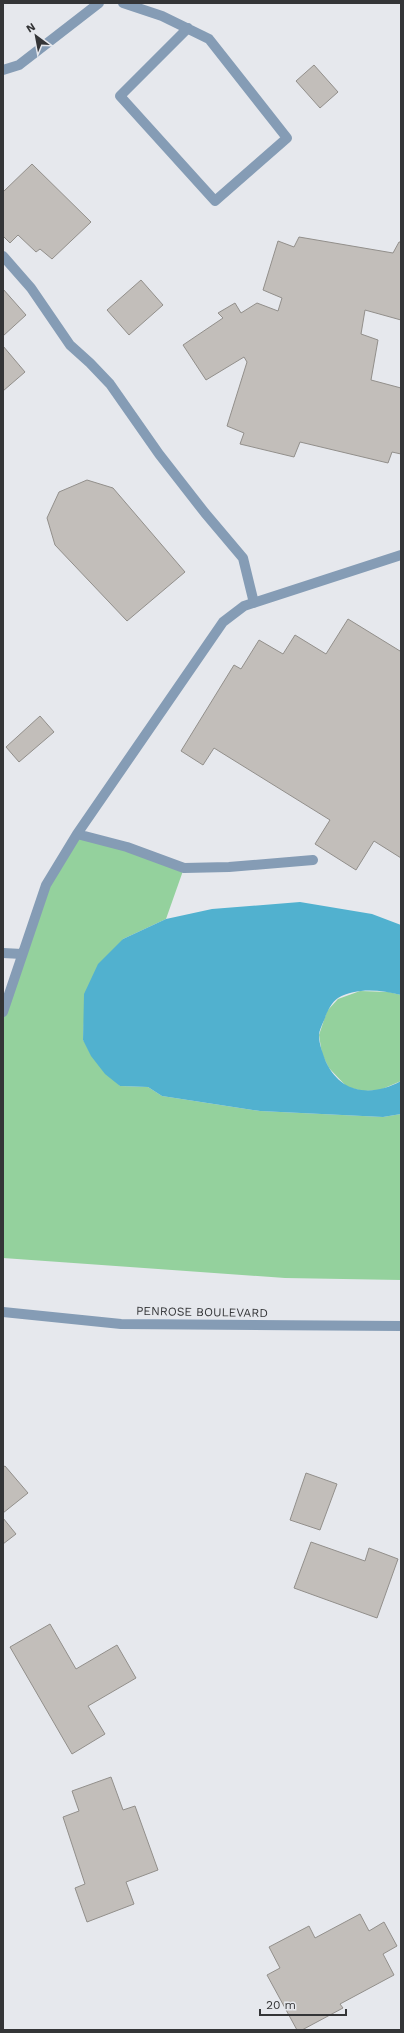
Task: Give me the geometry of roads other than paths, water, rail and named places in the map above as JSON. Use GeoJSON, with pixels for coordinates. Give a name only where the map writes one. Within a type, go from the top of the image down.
{"type":"FeatureCollection","features":[{"type":"Feature","properties":{"kind":"street"},"geometry":{"type":"LineString","coordinates":[[3,70],[19,65],[99,3]]}},
{"type":"Feature","properties":{"kind":"street"},"geometry":{"type":"LineString","coordinates":[[123,3],[162,16],[188,28],[209,39],[287,138],[215,201],[120,96],[188,28]]}},
{"type":"Feature","properties":{"kind":"street"},"geometry":{"type":"LineString","coordinates":[[3,256],[31,288],[70,345],[110,384],[155,448],[205,513],[243,558],[254,603]]}},
{"type":"Feature","properties":{"kind":"street"},"geometry":{"type":"LineString","coordinates":[[3,1012],[46,885],[77,834],[222,622],[244,606],[401,556]]}},
{"type":"Feature","properties":{"kind":"street"},"geometry":{"type":"LineString","coordinates":[[77,834],[127,847],[184,868],[228,867],[313,860]]}},
{"type":"Feature","properties":{"kind":"street"},"geometry":{"type":"LineString","coordinates":[[3,953],[22,954]]}},
{"type":"Feature","properties":{"kind":"street","name":"PENROSE BOULEVARD"},"geometry":{"type":"LineString","coordinates":[[3,1312],[121,1324],[401,1326]]}},
{"type":"Feature","properties":{"kind":"water"},"geometry":{"type":"Polygon","coordinates":[[[300,902],[372,914],[401,925],[401,995],[369,990],[353,992],[338,998],[328,1010],[320,1029],[319,1036],[320,1046],[332,1073],[340,1081],[349,1086],[358,1090],[379,1089],[401,1081],[401,1114],[383,1117],[260,1111],[162,1096],[148,1087],[120,1086],[105,1074],[91,1056],[83,1040],[84,994],[98,964],[123,939],[166,919],[212,909],[300,902]]]}}]}
